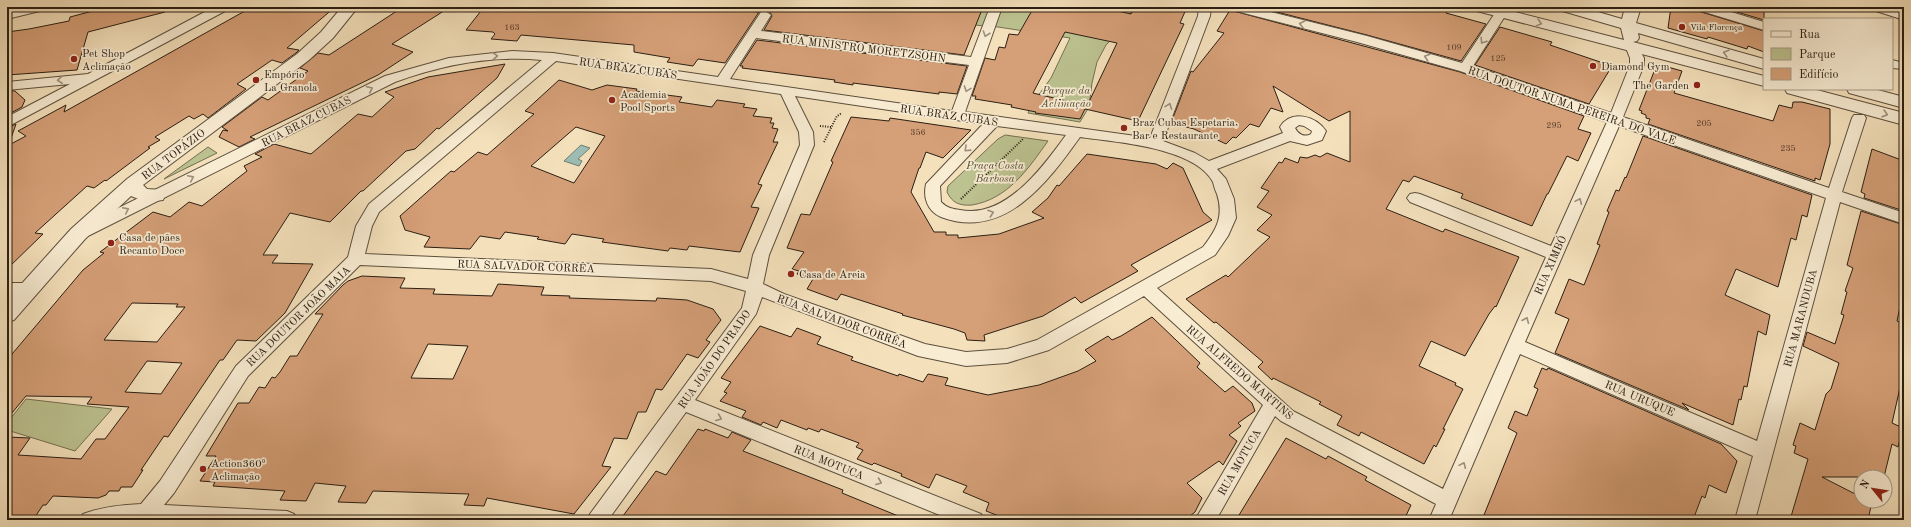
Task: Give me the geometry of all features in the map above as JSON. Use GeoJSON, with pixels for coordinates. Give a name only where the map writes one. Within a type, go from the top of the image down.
{"type":"FeatureCollection","features":[{"type":"Feature","properties":{"kind":"street"},"geometry":{"type":"LineString","coordinates":[[7,14],[39,7]]}},
{"type":"Feature","properties":{"kind":"street"},"geometry":{"type":"LineString","coordinates":[[7,123],[223,7]]}},
{"type":"Feature","properties":{"kind":"street","name":"RUA TOPÁZIO"},"geometry":{"type":"LineString","coordinates":[[7,314],[78,234],[134,183],[303,56],[327,35],[350,7]]}},
{"type":"Feature","properties":{"kind":"street"},"geometry":{"type":"LineString","coordinates":[[957,116],[996,7]]}},
{"type":"Feature","properties":{"kind":"street"},"geometry":{"type":"LineString","coordinates":[[1155,143],[1204,16],[1205,7]]}},
{"type":"Feature","properties":{"kind":"street","name":"RUA DOUTOR NUMA PEREIRA DO VALE"},"geometry":{"type":"LineString","coordinates":[[1236,7],[1362,39],[1465,68],[1904,219]]}},
{"type":"Feature","properties":{"kind":"street"},"geometry":{"type":"LineString","coordinates":[[1478,7],[1763,81]]}},
{"type":"Feature","properties":{"kind":"street"},"geometry":{"type":"LineString","coordinates":[[1564,7],[1763,64]]}},
{"type":"Feature","properties":{"kind":"street","name":"RUA XIMBÓ"},"geometry":{"type":"LineString","coordinates":[[1440,520],[1555,254],[1615,120],[1637,65],[1637,58],[1632,48],[1628,25],[1633,7]]}},
{"type":"Feature","properties":{"kind":"street"},"geometry":{"type":"LineString","coordinates":[[1702,7],[1763,26]]}},
{"type":"Feature","properties":{"kind":"street"},"geometry":{"type":"LineString","coordinates":[[1877,7],[1904,16]]}},
{"type":"Feature","properties":{"kind":"street"},"geometry":{"type":"LineString","coordinates":[[1465,68],[1501,13]]}},
{"type":"Feature","properties":{"kind":"street"},"geometry":{"type":"LineString","coordinates":[[721,82],[765,15]]}},
{"type":"Feature","properties":{"kind":"street","name":"RUA MINISTRO MORETZSOHN"},"geometry":{"type":"LineString","coordinates":[[752,34],[976,62]]}},
{"type":"Feature","properties":{"kind":"street","name":"RUA BRAZ CUBAS"},"geometry":{"type":"LineString","coordinates":[[78,234],[365,91],[412,71],[464,60],[492,56],[516,55],[552,57],[957,116],[1155,143],[1190,156],[1207,167]]}},
{"type":"Feature","properties":{"kind":"street","name":"RUA DOUTOR JOÃO MAIA"},"geometry":{"type":"LineString","coordinates":[[143,517],[167,487],[242,371],[356,259],[360,237],[366,218],[374,208],[552,57]]}},
{"type":"Feature","properties":{"kind":"street"},"geometry":{"type":"LineString","coordinates":[[7,86],[92,77]]}},
{"type":"Feature","properties":{"kind":"street"},"geometry":{"type":"LineString","coordinates":[[28,84],[39,88],[51,100]]}},
{"type":"Feature","properties":{"kind":"street"},"geometry":{"type":"LineString","coordinates":[[1797,90],[1904,119]]}},
{"type":"Feature","properties":{"kind":"street"},"geometry":{"type":"LineString","coordinates":[[1858,90],[1904,103]]}},
{"type":"Feature","properties":{"kind":"street","name":"RUA JOÃO DO PRADO"},"geometry":{"type":"LineString","coordinates":[[597,520],[683,404],[750,310],[761,255],[807,145],[806,132],[786,91]]}},
{"type":"Feature","properties":{"kind":"street","name":"RUA MARANDUBA"},"geometry":{"type":"LineString","coordinates":[[1744,520],[1834,195],[1859,118]]}},
{"type":"Feature","properties":{"kind":"street"},"geometry":{"type":"LineString","coordinates":[[994,121],[933,184],[931,194],[933,203],[943,212],[955,216],[984,216],[1013,203],[1036,183],[1076,132]]}},
{"type":"Feature","properties":{"kind":"street"},"geometry":{"type":"LineString","coordinates":[[1207,167],[1291,135]]}},
{"type":"Feature","properties":{"kind":"street","name":"RUA SALVADOR CORRÊA"},"geometry":{"type":"LineString","coordinates":[[356,259],[695,273],[755,286],[778,298],[924,352],[966,359],[1007,356],[1043,345],[1209,251],[1220,236],[1228,218],[1226,199],[1218,179],[1207,167]]}},
{"type":"Feature","properties":{"kind":"street"},"geometry":{"type":"LineString","coordinates":[[134,183],[134,189],[138,193],[144,196],[156,195]]}},
{"type":"Feature","properties":{"kind":"street"},"geometry":{"type":"LineString","coordinates":[[1416,198],[1555,254]]}},
{"type":"Feature","properties":{"kind":"street","name":"RUA ALFREDO MARTINS"},"geometry":{"type":"LineString","coordinates":[[1146,288],[1287,416],[1448,501]]}},
{"type":"Feature","properties":{"kind":"street"},"geometry":{"type":"LineString","coordinates":[[7,289],[29,289]]}},
{"type":"Feature","properties":{"kind":"street","name":"RUA URUQUE"},"geometry":{"type":"LineString","coordinates":[[1516,345],[1763,452]]}},
{"type":"Feature","properties":{"kind":"street","name":"RUA MOTUCA"},"geometry":{"type":"LineString","coordinates":[[683,404],[974,520]]}},
{"type":"Feature","properties":{"kind":"street","name":"RUA MOTUCA"},"geometry":{"type":"LineString","coordinates":[[1205,520],[1273,404]]}},
{"type":"Feature","properties":{"kind":"street"},"geometry":{"type":"LineString","coordinates":[[90,520],[121,514],[143,517],[287,520]]}},
{"type":"Feature","properties":{"kind":"path"},"geometry":{"type":"LineString","coordinates":[[824,142],[835,120]]}},
{"type":"Feature","properties":{"kind":"path"},"geometry":{"type":"LineString","coordinates":[[818,126],[831,127]]}},
{"type":"Feature","properties":{"kind":"path"},"geometry":{"type":"LineString","coordinates":[[956,204],[1027,136]]}},
{"type":"Feature","properties":{"kind":"green space","name":"Parque da Aclimação"},"geometry":{"type":"Polygon","coordinates":[[[761,7],[1133,7],[1128,20],[1106,45],[1097,62],[1092,83],[1089,107],[1080,122],[1028,113],[1032,104],[1051,78],[1070,38],[998,27],[761,7]]]}},
{"type":"Feature","properties":{"kind":"green space","name":"Praça Costa Barbosa"},"geometry":{"type":"Polygon","coordinates":[[[1005,135],[1048,141],[1025,172],[1007,189],[996,196],[985,202],[972,205],[960,204],[951,199],[947,192],[948,186],[998,139],[1005,135]]]}},
{"type":"Feature","properties":{"kind":"green space"},"geometry":{"type":"Polygon","coordinates":[[[208,147],[217,153],[164,179],[208,147]]]}},
{"type":"Feature","properties":{"kind":"green space"},"geometry":{"type":"Polygon","coordinates":[[[26,399],[112,409],[75,451],[7,430],[7,423],[26,399]]]}},
{"type":"Feature","properties":{"kind":"water"},"geometry":{"type":"Polygon","coordinates":[[[581,145],[590,148],[578,159],[582,161],[579,166],[564,161],[581,145]]]}},
{"type":"Feature","properties":{"kind":"building"},"geometry":{"type":"Polygon","coordinates":[[[108,7],[165,7],[165,12],[88,32],[77,70],[7,75],[7,32],[69,21],[70,17],[108,7]]]}},
{"type":"Feature","properties":{"kind":"building"},"geometry":{"type":"Polygon","coordinates":[[[252,7],[335,7],[287,48],[299,50],[296,53],[282,63],[272,60],[237,84],[246,89],[208,118],[203,114],[194,119],[189,116],[155,137],[160,140],[148,147],[150,148],[106,181],[105,180],[94,188],[87,186],[35,233],[43,234],[7,269],[7,146],[26,136],[18,131],[66,105],[64,112],[252,7]]]}},
{"type":"Feature","properties":{"kind":"building"},"geometry":{"type":"Polygon","coordinates":[[[403,7],[450,7],[392,44],[413,52],[378,75],[250,137],[255,139],[239,147],[219,137],[223,130],[228,131],[222,127],[262,97],[268,100],[308,71],[300,68],[318,53],[329,55],[403,7]]]}},
{"type":"Feature","properties":{"kind":"building"},"geometry":{"type":"Polygon","coordinates":[[[484,7],[612,7],[634,10],[636,7],[705,7],[759,12],[725,63],[698,59],[693,66],[667,62],[670,58],[634,52],[634,45],[521,35],[517,41],[491,39],[495,34],[493,32],[466,30],[484,7]]]}},
{"type":"Feature","properties":{"kind":"building"},"geometry":{"type":"Polygon","coordinates":[[[771,7],[983,7],[964,55],[764,30],[772,16],[770,12],[771,7]]]}},
{"type":"Feature","properties":{"kind":"building"},"geometry":{"type":"Polygon","coordinates":[[[1034,7],[1100,7],[1131,14],[1135,7],[1187,7],[1180,23],[1184,24],[1138,121],[1085,109],[1080,119],[1035,113],[1036,112],[1011,107],[1012,105],[975,99],[976,96],[972,96],[985,58],[995,60],[999,47],[1005,48],[1009,34],[1018,35],[1034,7]],[[1065,32],[1033,93],[1087,106],[1117,43],[1065,32]]]}},
{"type":"Feature","properties":{"kind":"building"},"geometry":{"type":"Polygon","coordinates":[[[1257,7],[1434,7],[1447,10],[1446,13],[1486,24],[1461,61],[1257,7]]]}},
{"type":"Feature","properties":{"kind":"building"},"geometry":{"type":"Polygon","coordinates":[[[1671,7],[1695,7],[1698,11],[1763,31],[1763,52],[1748,46],[1747,49],[1708,37],[1707,39],[1668,28],[1671,7]]]}},
{"type":"Feature","properties":{"kind":"building"},"geometry":{"type":"Polygon","coordinates":[[[1720,7],[1764,7],[1763,20],[1720,7]]]}},
{"type":"Feature","properties":{"kind":"building"},"geometry":{"type":"Polygon","coordinates":[[[1230,10],[1460,72],[1584,116],[1578,129],[1591,133],[1578,161],[1567,156],[1532,226],[1461,198],[1463,194],[1414,176],[1409,182],[1403,180],[1386,209],[1443,232],[1445,229],[1519,257],[1496,307],[1495,306],[1489,314],[1465,356],[1431,341],[1419,366],[1456,383],[1455,385],[1463,389],[1443,429],[1445,429],[1436,447],[1434,445],[1424,464],[1361,432],[1359,436],[1337,425],[1342,416],[1319,404],[1321,402],[1273,378],[1272,380],[1258,367],[1263,362],[1186,299],[1226,275],[1228,277],[1270,237],[1257,230],[1272,215],[1257,207],[1269,191],[1261,188],[1279,162],[1282,163],[1285,158],[1298,163],[1300,157],[1307,158],[1315,155],[1320,157],[1327,153],[1350,162],[1350,111],[1329,121],[1273,86],[1283,112],[1271,108],[1259,127],[1250,124],[1236,138],[1233,137],[1226,144],[1194,129],[1171,123],[1191,71],[1193,72],[1224,33],[1217,31],[1230,10]]]}},
{"type":"Feature","properties":{"kind":"building"},"geometry":{"type":"Polygon","coordinates":[[[1500,27],[1552,42],[1550,45],[1612,66],[1589,104],[1475,65],[1500,27]]]}},
{"type":"Feature","properties":{"kind":"building"},"geometry":{"type":"Polygon","coordinates":[[[757,40],[967,66],[957,94],[939,92],[939,94],[853,83],[853,85],[834,82],[835,80],[742,68],[743,66],[740,66],[757,40]]]}},
{"type":"Feature","properties":{"kind":"building"},"geometry":{"type":"Polygon","coordinates":[[[505,64],[497,78],[439,129],[437,128],[415,149],[406,151],[363,191],[361,191],[330,222],[290,213],[263,255],[278,255],[272,263],[313,264],[285,313],[256,341],[237,340],[223,360],[220,360],[168,437],[164,436],[141,470],[143,470],[132,487],[121,487],[119,491],[109,491],[106,495],[98,498],[53,496],[46,505],[43,505],[33,520],[7,520],[7,437],[30,438],[18,455],[81,459],[96,439],[105,439],[129,407],[87,404],[92,397],[26,396],[7,419],[7,360],[83,270],[104,253],[100,252],[153,212],[170,217],[189,202],[202,206],[247,171],[244,166],[262,157],[255,154],[274,144],[311,154],[358,114],[372,117],[394,97],[385,92],[428,77],[505,64]],[[132,303],[104,340],[157,342],[185,307],[176,307],[178,304],[132,303]],[[147,361],[125,392],[161,394],[182,363],[147,361]]]}},
{"type":"Feature","properties":{"kind":"building"},"geometry":{"type":"Polygon","coordinates":[[[1657,64],[1682,71],[1674,93],[1773,121],[1779,105],[1792,108],[1793,102],[1802,102],[1830,109],[1830,144],[1820,180],[1815,178],[1815,181],[1648,124],[1650,119],[1646,118],[1646,115],[1641,113],[1642,111],[1639,110],[1657,64]]]}},
{"type":"Feature","properties":{"kind":"building"},"geometry":{"type":"Polygon","coordinates":[[[559,80],[592,90],[607,85],[637,89],[636,91],[682,97],[679,102],[712,107],[717,100],[745,104],[743,107],[757,109],[753,116],[772,118],[770,123],[774,123],[772,128],[778,129],[773,142],[778,142],[758,184],[762,185],[751,207],[759,208],[740,252],[689,246],[687,250],[670,248],[668,251],[602,242],[604,239],[572,234],[565,244],[537,239],[539,237],[505,232],[500,239],[480,236],[470,249],[424,247],[430,237],[405,230],[400,216],[451,171],[454,172],[478,152],[487,155],[534,114],[525,111],[559,80]],[[576,127],[531,166],[574,183],[605,136],[576,127]]]}},
{"type":"Feature","properties":{"kind":"building"},"geometry":{"type":"Polygon","coordinates":[[[7,91],[15,91],[25,100],[22,107],[7,115],[7,91]]]}},
{"type":"Feature","properties":{"kind":"building"},"geometry":{"type":"Polygon","coordinates":[[[851,117],[889,121],[890,118],[971,130],[943,158],[926,152],[919,168],[911,192],[934,232],[946,232],[946,235],[958,235],[958,238],[999,234],[1044,218],[1032,212],[1048,198],[1057,185],[1059,186],[1087,154],[1156,164],[1167,169],[1173,163],[1183,168],[1203,212],[1212,220],[1131,265],[1138,271],[1081,303],[1075,297],[1043,316],[984,335],[985,341],[967,340],[965,333],[954,329],[902,315],[903,314],[841,294],[837,300],[807,289],[813,279],[797,274],[799,271],[792,269],[804,252],[787,248],[801,214],[810,215],[833,162],[831,161],[851,117]]]}},
{"type":"Feature","properties":{"kind":"building"},"geometry":{"type":"Polygon","coordinates":[[[16,124],[9,144],[7,144],[7,128],[16,124]]]}},
{"type":"Feature","properties":{"kind":"building"},"geometry":{"type":"Polygon","coordinates":[[[1643,136],[1812,195],[1807,217],[1802,215],[1796,240],[1791,238],[1778,287],[1736,269],[1725,295],[1770,315],[1766,335],[1758,331],[1747,387],[1744,386],[1741,400],[1739,399],[1733,425],[1682,403],[1689,410],[1555,353],[1569,319],[1555,313],[1569,279],[1584,285],[1600,245],[1597,244],[1609,212],[1607,211],[1616,190],[1619,191],[1625,177],[1626,178],[1643,136]]]}},
{"type":"Feature","properties":{"kind":"building"},"geometry":{"type":"Polygon","coordinates":[[[1872,149],[1904,161],[1904,211],[1864,198],[1865,194],[1861,192],[1872,149]]]}},
{"type":"Feature","properties":{"kind":"building"},"geometry":{"type":"Polygon","coordinates":[[[1861,211],[1904,225],[1904,288],[1897,321],[1904,324],[1904,370],[1892,423],[1903,428],[1898,447],[1892,444],[1886,469],[1853,469],[1853,477],[1822,477],[1853,493],[1853,509],[1870,509],[1868,520],[1790,520],[1808,459],[1794,453],[1796,446],[1793,445],[1800,423],[1815,430],[1826,394],[1831,389],[1839,363],[1803,346],[1807,332],[1835,344],[1844,315],[1841,314],[1847,292],[1845,291],[1853,268],[1847,265],[1861,211]]]}},
{"type":"Feature","properties":{"kind":"building"},"geometry":{"type":"Polygon","coordinates":[[[362,276],[405,278],[400,288],[435,289],[433,294],[492,296],[498,284],[544,287],[541,295],[570,296],[569,298],[656,301],[657,298],[687,300],[713,309],[721,320],[706,340],[710,342],[698,358],[687,354],[662,390],[656,389],[646,412],[638,412],[627,439],[614,438],[602,466],[611,467],[574,514],[487,498],[484,506],[464,505],[469,494],[373,491],[366,503],[338,502],[346,486],[315,483],[306,501],[280,500],[285,491],[213,486],[215,482],[200,481],[216,456],[206,456],[238,403],[249,403],[259,387],[265,388],[272,377],[275,378],[290,356],[297,356],[323,314],[315,314],[348,281],[362,276]],[[428,344],[411,378],[453,379],[468,346],[428,344]]]}},
{"type":"Feature","properties":{"kind":"building"},"geometry":{"type":"Polygon","coordinates":[[[1152,317],[1200,363],[1197,367],[1225,392],[1233,386],[1252,403],[1255,411],[1238,423],[1241,426],[1229,435],[1237,441],[1223,465],[1219,461],[1187,483],[1202,498],[1195,512],[1185,520],[1009,520],[986,511],[989,503],[963,492],[967,486],[936,474],[929,488],[901,476],[902,474],[874,463],[872,465],[857,459],[863,450],[856,447],[859,443],[821,429],[819,432],[808,428],[807,430],[781,420],[777,428],[763,422],[761,425],[742,417],[746,411],[720,401],[727,393],[724,392],[731,382],[721,378],[760,326],[791,337],[797,328],[821,337],[817,344],[853,357],[851,360],[898,376],[899,374],[923,382],[928,374],[948,378],[945,385],[988,395],[1039,385],[1078,371],[1096,361],[1085,350],[1108,336],[1112,340],[1121,336],[1152,317]]]}},
{"type":"Feature","properties":{"kind":"building"},"geometry":{"type":"Polygon","coordinates":[[[1542,368],[1547,370],[1548,368],[1721,444],[1737,461],[1726,493],[1709,485],[1705,498],[1702,496],[1693,520],[1482,520],[1517,433],[1508,428],[1515,411],[1527,416],[1538,389],[1534,387],[1542,368]]]}},
{"type":"Feature","properties":{"kind":"building"},"geometry":{"type":"Polygon","coordinates":[[[698,429],[704,431],[705,429],[728,438],[732,432],[751,440],[743,451],[843,490],[842,493],[908,520],[620,520],[656,471],[666,475],[698,429]]]}},
{"type":"Feature","properties":{"kind":"building"},"geometry":{"type":"Polygon","coordinates":[[[1286,438],[1326,459],[1328,456],[1367,477],[1365,480],[1411,505],[1404,520],[1236,520],[1286,438]]]}},
{"type":"Feature","properties":{"kind":"place","name":"Vila Florença"},"geometry":{"type":"Point","coordinates":[1682,27]}},
{"type":"Feature","properties":{"kind":"place","name":"Pet Shop Aclimação"},"geometry":{"type":"Point","coordinates":[74,59]}},
{"type":"Feature","properties":{"kind":"place","name":"Diamond Gym"},"geometry":{"type":"Point","coordinates":[1593,66]}},
{"type":"Feature","properties":{"kind":"place","name":"Empório La Granola"},"geometry":{"type":"Point","coordinates":[256,80]}},
{"type":"Feature","properties":{"kind":"place","name":"The Garden"},"geometry":{"type":"Point","coordinates":[1697,85]}},
{"type":"Feature","properties":{"kind":"place","name":"Academia Pool Sports"},"geometry":{"type":"Point","coordinates":[612,100]}},
{"type":"Feature","properties":{"kind":"place","name":"Braz Cubas Espetaria, Bar e Restaurante"},"geometry":{"type":"Point","coordinates":[1124,128]}},
{"type":"Feature","properties":{"kind":"place","name":"Casa de pães Recanto Doce"},"geometry":{"type":"Point","coordinates":[111,243]}},
{"type":"Feature","properties":{"kind":"place","name":"Casa de Areia"},"geometry":{"type":"Point","coordinates":[791,274]}},
{"type":"Feature","properties":{"kind":"place","name":"Action360º Aclimação"},"geometry":{"type":"Point","coordinates":[203,469]}}]}
